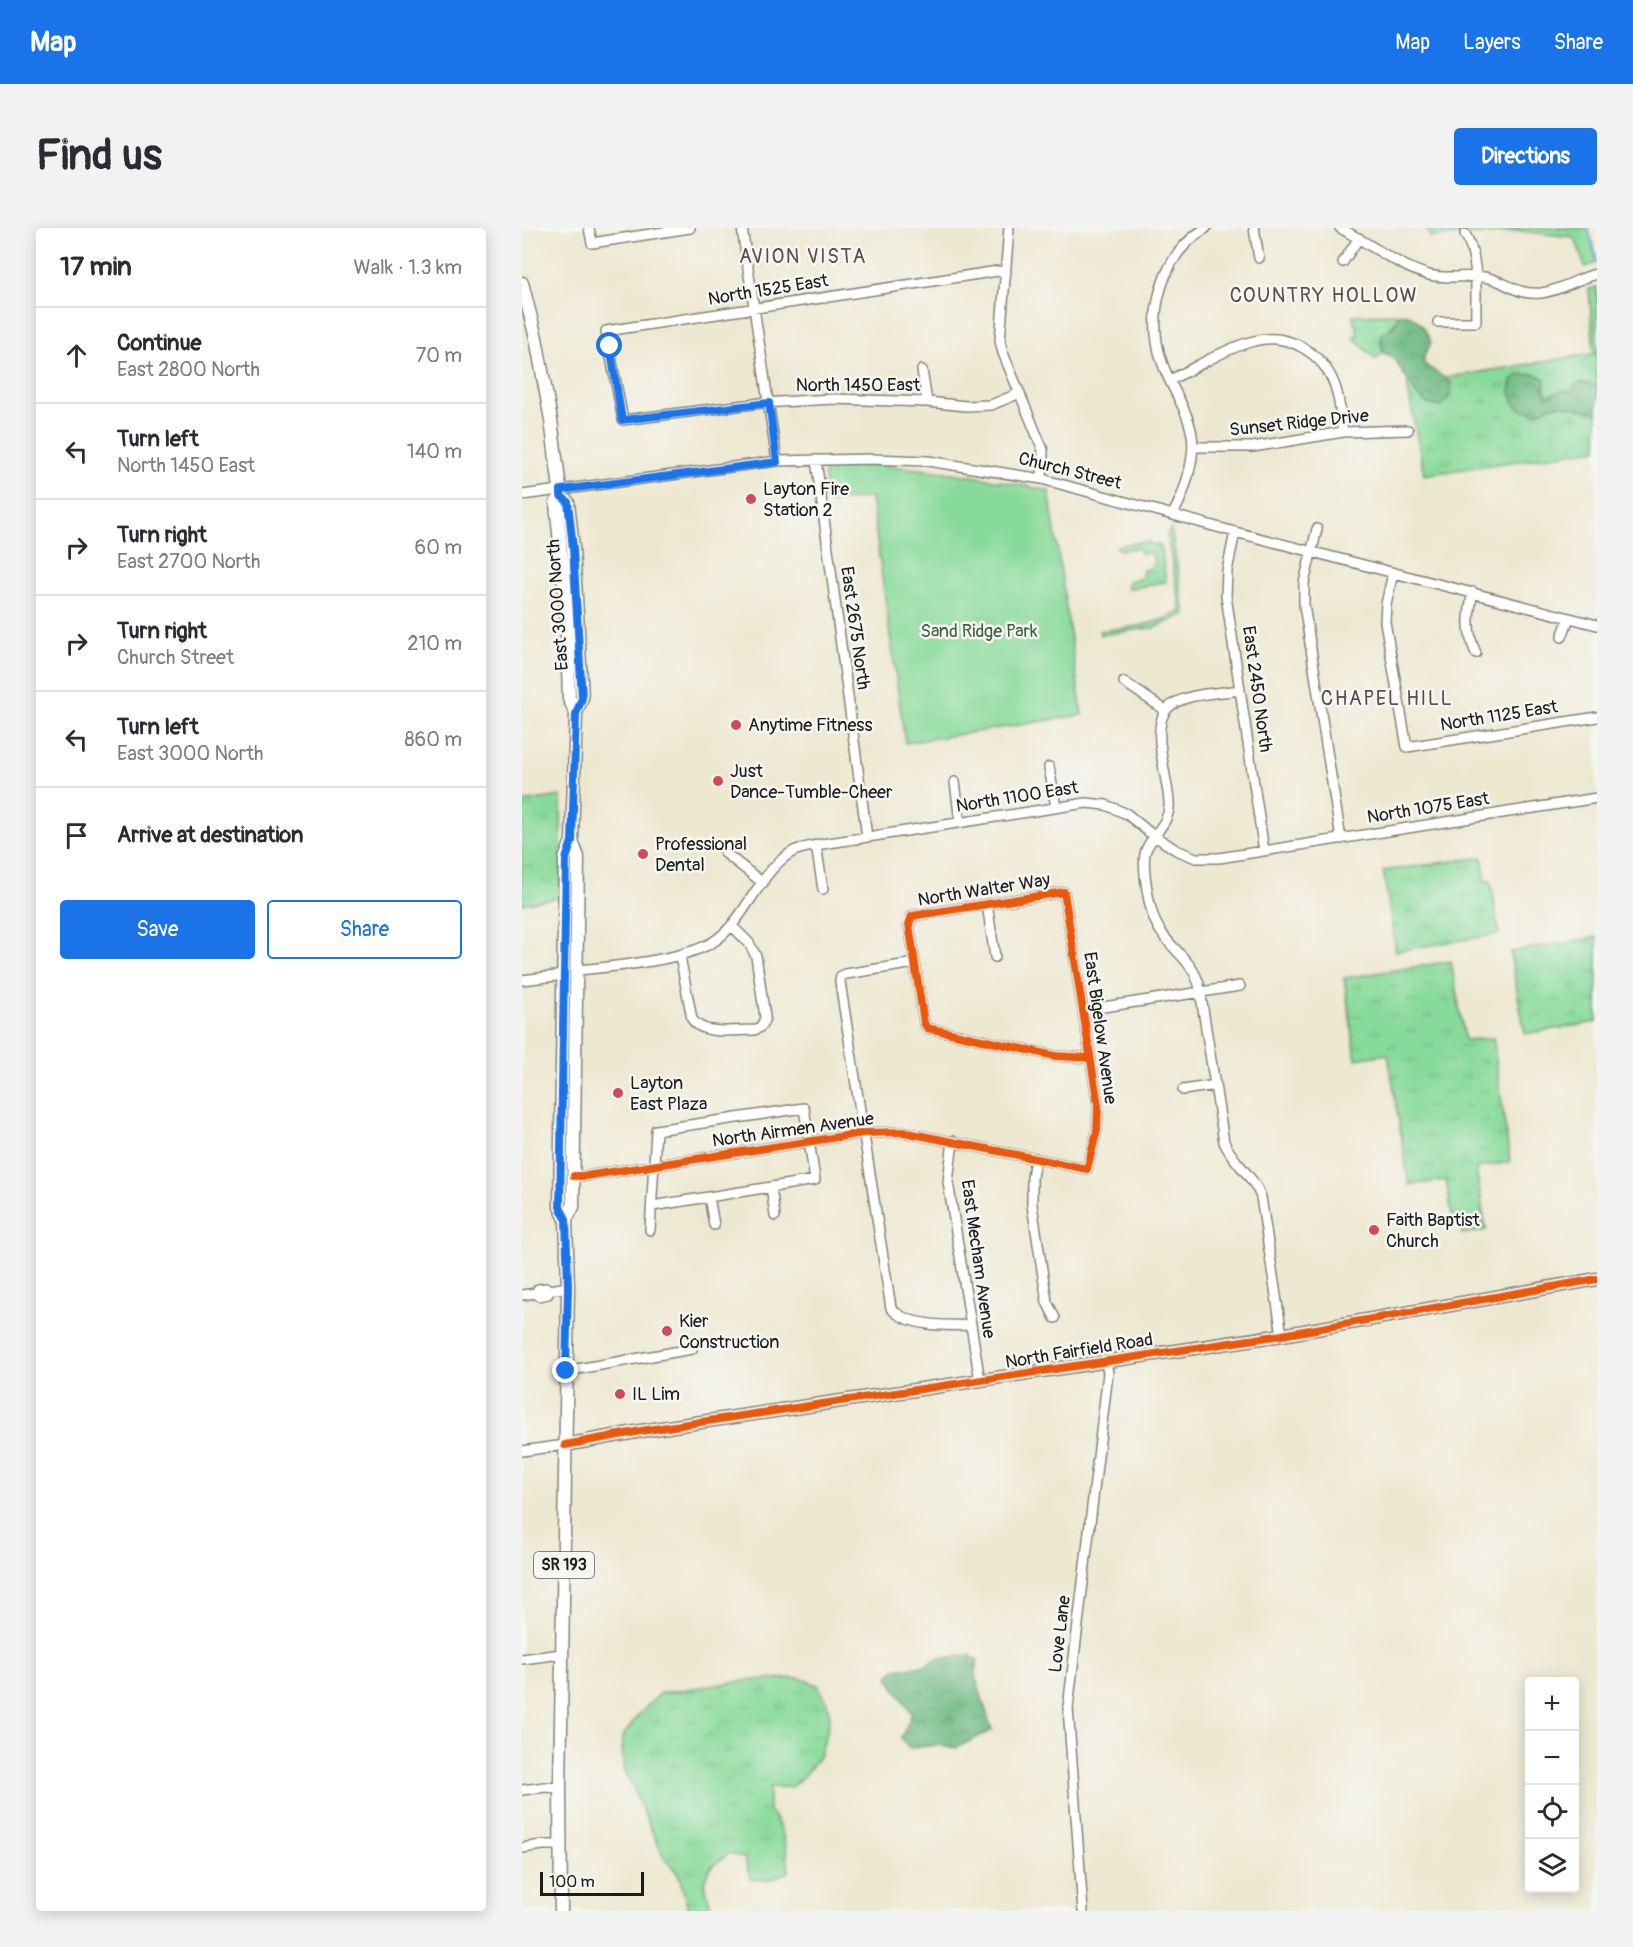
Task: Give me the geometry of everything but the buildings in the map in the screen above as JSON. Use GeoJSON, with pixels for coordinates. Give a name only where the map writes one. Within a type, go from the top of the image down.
{"type":"FeatureCollection","features":[{"type":"Feature","properties":{"kind":"main road","name":"East 3000 North"},"geometry":{"type":"LineString","coordinates":[[522,283],[544,385],[561,493],[568,502],[580,642],[582,698],[576,714],[571,845],[566,859],[560,1207],[566,1219],[568,1287],[560,1788],[561,1911]]}},
{"type":"Feature","properties":{"kind":"main road","name":"East 3000 North"},"geometry":{"type":"LineString","coordinates":[[566,1219],[573,1207],[578,970],[578,856],[571,845]]}},
{"type":"Feature","properties":{"kind":"main road"},"geometry":{"type":"LineString","coordinates":[[564,975],[570,985],[570,1082],[574,1105]]}},
{"type":"Feature","properties":{"kind":"main road","name":"North Fairfield Road"},"geometry":{"type":"LineString","coordinates":[[565,1445],[642,1431],[1282,1335],[1597,1279]]}},
{"type":"Feature","properties":{"kind":"street"},"geometry":{"type":"LineString","coordinates":[[590,228],[592,243],[690,228]]}},
{"type":"Feature","properties":{"kind":"street"},"geometry":{"type":"LineString","coordinates":[[742,228],[777,462]]}},
{"type":"Feature","properties":{"kind":"street"},"geometry":{"type":"LineString","coordinates":[[1009,228],[1000,341],[1043,450],[1042,479]]}},
{"type":"Feature","properties":{"kind":"street"},"geometry":{"type":"LineString","coordinates":[[1173,514],[1180,503],[1193,447],[1190,423],[1156,345],[1155,309],[1159,292],[1171,266],[1184,246],[1206,228]]}},
{"type":"Feature","properties":{"kind":"street"},"geometry":{"type":"LineString","coordinates":[[1254,228],[1259,258]]}},
{"type":"Feature","properties":{"kind":"street"},"geometry":{"type":"LineString","coordinates":[[1340,228],[1427,274],[1495,280],[1515,291],[1549,292],[1578,279],[1597,274]]}},
{"type":"Feature","properties":{"kind":"street"},"geometry":{"type":"LineString","coordinates":[[1438,322],[1476,322],[1473,250],[1465,234]]}},
{"type":"Feature","properties":{"kind":"street"},"geometry":{"type":"LineString","coordinates":[[1343,262],[1359,238]]}},
{"type":"Feature","properties":{"kind":"street","name":"North 1525 East"},"geometry":{"type":"LineString","coordinates":[[622,420],[606,331],[1006,272]]}},
{"type":"Feature","properties":{"kind":"street"},"geometry":{"type":"LineString","coordinates":[[1170,380],[1253,341],[1272,340],[1299,345],[1321,362],[1329,373],[1336,387],[1343,432]]}},
{"type":"Feature","properties":{"kind":"street"},"geometry":{"type":"LineString","coordinates":[[922,370],[927,402]]}},
{"type":"Feature","properties":{"kind":"street","name":"North 1450 East"},"geometry":{"type":"LineString","coordinates":[[622,420],[769,403],[832,399],[927,402],[966,406],[991,405],[1020,393]]}},
{"type":"Feature","properties":{"kind":"street","name":"Sunset Ridge Drive"},"geometry":{"type":"LineString","coordinates":[[1193,447],[1253,447],[1343,432],[1408,430]]}},
{"type":"Feature","properties":{"kind":"street","name":"Church Street"},"geometry":{"type":"LineString","coordinates":[[522,495],[561,493],[777,462],[872,459],[990,469],[1042,479],[1235,532],[1597,626]]}},
{"type":"Feature","properties":{"kind":"street","name":"East 2675 North"},"geometry":{"type":"LineString","coordinates":[[816,460],[867,837]]}},
{"type":"Feature","properties":{"kind":"street"},"geometry":{"type":"LineString","coordinates":[[1317,529],[1304,583],[1304,605],[1341,838]]}},
{"type":"Feature","properties":{"kind":"street","name":"East 2450 North"},"geometry":{"type":"LineString","coordinates":[[1235,532],[1227,571],[1226,596],[1264,851]]}},
{"type":"Feature","properties":{"kind":"street","name":"North 1125 East"},"geometry":{"type":"LineString","coordinates":[[1393,573],[1386,604],[1385,622],[1407,747],[1597,717]]}},
{"type":"Feature","properties":{"kind":"street"},"geometry":{"type":"LineString","coordinates":[[1473,592],[1468,617],[1470,640],[1476,653]]}},
{"type":"Feature","properties":{"kind":"street"},"geometry":{"type":"LineString","coordinates":[[1562,637],[1569,618]]}},
{"type":"Feature","properties":{"kind":"street"},"geometry":{"type":"LineString","coordinates":[[1124,682],[1165,710]]}},
{"type":"Feature","properties":{"kind":"street"},"geometry":{"type":"LineString","coordinates":[[1240,690],[1188,698],[1174,702],[1165,710],[1160,722],[1160,734],[1170,803],[1168,817],[1146,850],[1145,857],[1151,907],[1160,931],[1193,968],[1201,992],[1224,1142],[1257,1184],[1261,1197],[1282,1335]]}},
{"type":"Feature","properties":{"kind":"street"},"geometry":{"type":"LineString","coordinates":[[1049,767],[1056,807]]}},
{"type":"Feature","properties":{"kind":"street"},"geometry":{"type":"LineString","coordinates":[[955,782],[960,822]]}},
{"type":"Feature","properties":{"kind":"street","name":"North 1075 East"},"geometry":{"type":"LineString","coordinates":[[1264,851],[1597,798]]}},
{"type":"Feature","properties":{"kind":"street","name":"North 1100 East"},"geometry":{"type":"LineString","coordinates":[[578,970],[680,956],[708,945],[732,926],[779,862],[796,850],[816,845],[1086,803],[1106,805],[1127,814],[1176,850],[1196,858],[1219,858],[1264,851]]}},
{"type":"Feature","properties":{"kind":"street"},"geometry":{"type":"LineString","coordinates":[[816,845],[824,889]]}},
{"type":"Feature","properties":{"kind":"street"},"geometry":{"type":"LineString","coordinates":[[725,853],[763,883]]}},
{"type":"Feature","properties":{"kind":"street","name":"North Walter Way"},"geometry":{"type":"LineString","coordinates":[[915,963],[910,920],[918,915],[1064,892]]}},
{"type":"Feature","properties":{"kind":"street","name":"East Bigelow Avenue"},"geometry":{"type":"LineString","coordinates":[[1064,892],[1098,1106],[1098,1122],[1087,1169]]}},
{"type":"Feature","properties":{"kind":"street"},"geometry":{"type":"LineString","coordinates":[[987,904],[995,957]]}},
{"type":"Feature","properties":{"kind":"street"},"geometry":{"type":"LineString","coordinates":[[680,956],[692,1019],[696,1026],[704,1029],[754,1030],[763,1025],[765,1017],[756,956],[749,943],[732,926]]}},
{"type":"Feature","properties":{"kind":"street"},"geometry":{"type":"LineString","coordinates":[[970,1325],[932,1325],[894,1312],[891,1308],[840,982],[841,976],[915,963],[924,1023],[927,1028],[1055,1056],[1090,1058]]}},
{"type":"Feature","properties":{"kind":"street"},"geometry":{"type":"LineString","coordinates":[[522,980],[564,975]]}},
{"type":"Feature","properties":{"kind":"street"},"geometry":{"type":"LineString","coordinates":[[1084,1010],[1240,986]]}},
{"type":"Feature","properties":{"kind":"street"},"geometry":{"type":"LineString","coordinates":[[1183,1090],[1216,1085]]}},
{"type":"Feature","properties":{"kind":"street"},"geometry":{"type":"LineString","coordinates":[[650,1230],[656,1130],[804,1108],[815,1180],[652,1206]]}},
{"type":"Feature","properties":{"kind":"street","name":"North Airmen Avenue"},"geometry":{"type":"LineString","coordinates":[[574,1176],[864,1133],[903,1132],[1087,1169]]}},
{"type":"Feature","properties":{"kind":"street","name":"East Mecham Avenue"},"geometry":{"type":"LineString","coordinates":[[953,1141],[948,1182],[980,1381]]}},
{"type":"Feature","properties":{"kind":"street"},"geometry":{"type":"LineString","coordinates":[[1035,1158],[1032,1205],[1047,1302],[1055,1318]]}},
{"type":"Feature","properties":{"kind":"street"},"geometry":{"type":"LineString","coordinates":[[771,1187],[775,1216]]}},
{"type":"Feature","properties":{"kind":"street"},"geometry":{"type":"LineString","coordinates":[[710,1197],[714,1224]]}},
{"type":"Feature","properties":{"kind":"street"},"geometry":{"type":"LineString","coordinates":[[522,1295],[536,1293],[538,1289],[568,1287]]}},
{"type":"Feature","properties":{"kind":"street"},"geometry":{"type":"LineString","coordinates":[[566,1371],[692,1349]]}},
{"type":"Feature","properties":{"kind":"street","name":"Love Lane"},"geometry":{"type":"LineString","coordinates":[[1083,1911],[1067,1726],[1108,1373],[1106,1362]]}},
{"type":"Feature","properties":{"kind":"street","name":"North Fairfield Road"},"geometry":{"type":"LineString","coordinates":[[522,1451],[565,1445]]}},
{"type":"Feature","properties":{"kind":"street"},"geometry":{"type":"LineString","coordinates":[[522,1659],[562,1654]]}},
{"type":"Feature","properties":{"kind":"street"},"geometry":{"type":"LineString","coordinates":[[522,1790],[560,1788]]}},
{"type":"Feature","properties":{"kind":"street"},"geometry":{"type":"LineString","coordinates":[[522,1848],[560,1845]]}},
{"type":"Feature","properties":{"kind":"green space"},"geometry":{"type":"Polygon","coordinates":[[[1427,228],[1519,228],[1519,231],[1430,237],[1427,228]]]}},
{"type":"Feature","properties":{"kind":"green space"},"geometry":{"type":"Polygon","coordinates":[[[1517,228],[1588,228],[1597,263],[1585,267],[1573,237],[1519,231],[1517,228]]]}},
{"type":"Feature","properties":{"kind":"green space"},"geometry":{"type":"Polygon","coordinates":[[[1597,287],[1597,353],[1594,353],[1589,289],[1597,287]]]}},
{"type":"Feature","properties":{"kind":"green space"},"geometry":{"type":"Polygon","coordinates":[[[1400,314],[1381,342],[1383,352],[1376,360],[1354,338],[1358,333],[1352,315],[1400,314]]]}},
{"type":"Feature","properties":{"kind":"green space"},"geometry":{"type":"Polygon","coordinates":[[[1400,314],[1416,319],[1429,338],[1431,343],[1424,356],[1424,364],[1452,383],[1451,395],[1439,407],[1428,404],[1416,394],[1395,360],[1383,352],[1381,335],[1394,326],[1400,314]]]}},
{"type":"Feature","properties":{"kind":"green space"},"geometry":{"type":"Polygon","coordinates":[[[1597,353],[1597,449],[1424,475],[1407,384],[1597,353]]]}},
{"type":"Feature","properties":{"kind":"green space"},"geometry":{"type":"Polygon","coordinates":[[[1535,374],[1545,379],[1544,388],[1547,396],[1564,390],[1571,392],[1581,382],[1597,386],[1597,413],[1562,405],[1551,406],[1536,413],[1520,409],[1514,403],[1510,392],[1512,380],[1519,375],[1535,374]]]}},
{"type":"Feature","properties":{"kind":"green space","name":"Sand Ridge Park"},"geometry":{"type":"Polygon","coordinates":[[[875,465],[962,475],[1049,491],[1082,715],[905,743],[871,497],[828,503],[823,467],[875,465]]]}},
{"type":"Feature","properties":{"kind":"green space"},"geometry":{"type":"Polygon","coordinates":[[[1171,529],[1185,614],[1157,627],[1101,635],[1099,631],[1151,623],[1181,611],[1167,535],[1171,529]]]}},
{"type":"Feature","properties":{"kind":"green space"},"geometry":{"type":"Polygon","coordinates":[[[1149,541],[1150,544],[1161,546],[1166,582],[1128,589],[1128,581],[1142,578],[1143,570],[1151,569],[1154,561],[1151,553],[1141,554],[1138,548],[1119,550],[1116,546],[1149,541]]]}},
{"type":"Feature","properties":{"kind":"green space"},"geometry":{"type":"Polygon","coordinates":[[[561,796],[561,897],[522,904],[522,802],[561,796]]]}},
{"type":"Feature","properties":{"kind":"green space"},"geometry":{"type":"Polygon","coordinates":[[[1482,857],[1486,881],[1491,881],[1499,934],[1396,951],[1383,871],[1482,857]]]}},
{"type":"Feature","properties":{"kind":"green space"},"geometry":{"type":"Polygon","coordinates":[[[1597,937],[1597,1022],[1525,1034],[1510,952],[1597,937]]]}},
{"type":"Feature","properties":{"kind":"green space"},"geometry":{"type":"Polygon","coordinates":[[[1451,961],[1465,1040],[1493,1038],[1510,1162],[1476,1168],[1486,1230],[1462,1234],[1459,1216],[1452,1216],[1446,1180],[1409,1185],[1388,1054],[1356,1059],[1344,978],[1451,961]]]}},
{"type":"Feature","properties":{"kind":"green space"},"geometry":{"type":"Polygon","coordinates":[[[970,1655],[978,1661],[975,1676],[992,1730],[956,1748],[941,1745],[908,1748],[901,1738],[912,1714],[888,1677],[895,1669],[925,1666],[937,1658],[970,1655]]]}},
{"type":"Feature","properties":{"kind":"green space"},"geometry":{"type":"Polygon","coordinates":[[[799,1678],[818,1685],[827,1702],[830,1717],[819,1757],[805,1775],[791,1787],[769,1787],[769,1810],[784,1839],[789,1872],[769,1880],[751,1879],[744,1858],[730,1853],[712,1866],[704,1881],[712,1911],[689,1911],[679,1875],[663,1856],[623,1766],[622,1738],[638,1715],[661,1693],[750,1680],[799,1678]]]}},
{"type":"Feature","properties":{"kind":"waterway"},"geometry":{"type":"LineString","coordinates":[[1588,228],[1597,257]]}},
{"type":"Feature","properties":{"kind":"cycle path"},"geometry":{"type":"LineString","coordinates":[[574,1176],[864,1133],[903,1132],[1087,1169],[1097,1131],[1098,1105],[1064,892],[912,916],[909,924],[924,1023],[927,1028],[1055,1056],[1090,1058]]}},
{"type":"Feature","properties":{"kind":"cycle path"},"geometry":{"type":"LineString","coordinates":[[565,1445],[641,1431],[1282,1335],[1597,1279]]}},
{"type":"Feature","properties":{"kind":"place","name":"Layton Fire Station 2"},"geometry":{"type":"Point","coordinates":[751,499]}},
{"type":"Feature","properties":{"kind":"place","name":"Anytime Fitness"},"geometry":{"type":"Point","coordinates":[736,725]}},
{"type":"Feature","properties":{"kind":"place","name":"Just Dance-Tumble-Cheer"},"geometry":{"type":"Point","coordinates":[718,781]}},
{"type":"Feature","properties":{"kind":"place","name":"Professional Dental"},"geometry":{"type":"Point","coordinates":[643,854]}},
{"type":"Feature","properties":{"kind":"place","name":"Layton East Plaza"},"geometry":{"type":"Point","coordinates":[618,1093]}},
{"type":"Feature","properties":{"kind":"place","name":"Faith Baptist Church"},"geometry":{"type":"Point","coordinates":[1374,1230]}},
{"type":"Feature","properties":{"kind":"place","name":"Kier Construction"},"geometry":{"type":"Point","coordinates":[667,1331]}},
{"type":"Feature","properties":{"kind":"place","name":"IL Lim"},"geometry":{"type":"Point","coordinates":[620,1394]}},
{"type":"Feature","properties":{"kind":"district","name":"AVION VISTA"},"geometry":{"type":"Point","coordinates":[803,256]}},
{"type":"Feature","properties":{"kind":"district","name":"COUNTRY HOLLOW"},"geometry":{"type":"Point","coordinates":[1324,295]}},
{"type":"Feature","properties":{"kind":"district","name":"CHAPEL HILL"},"geometry":{"type":"Point","coordinates":[1387,698]}},
{"type":"Feature","properties":{"kind":"route"},"geometry":{"type":"LineString","coordinates":[[566,1371],[568,1287],[566,1219],[560,1207],[566,859],[572,841],[576,714],[582,698],[573,548],[568,502],[561,496],[561,490],[777,462],[769,403],[622,420],[610,346]]}}]}
